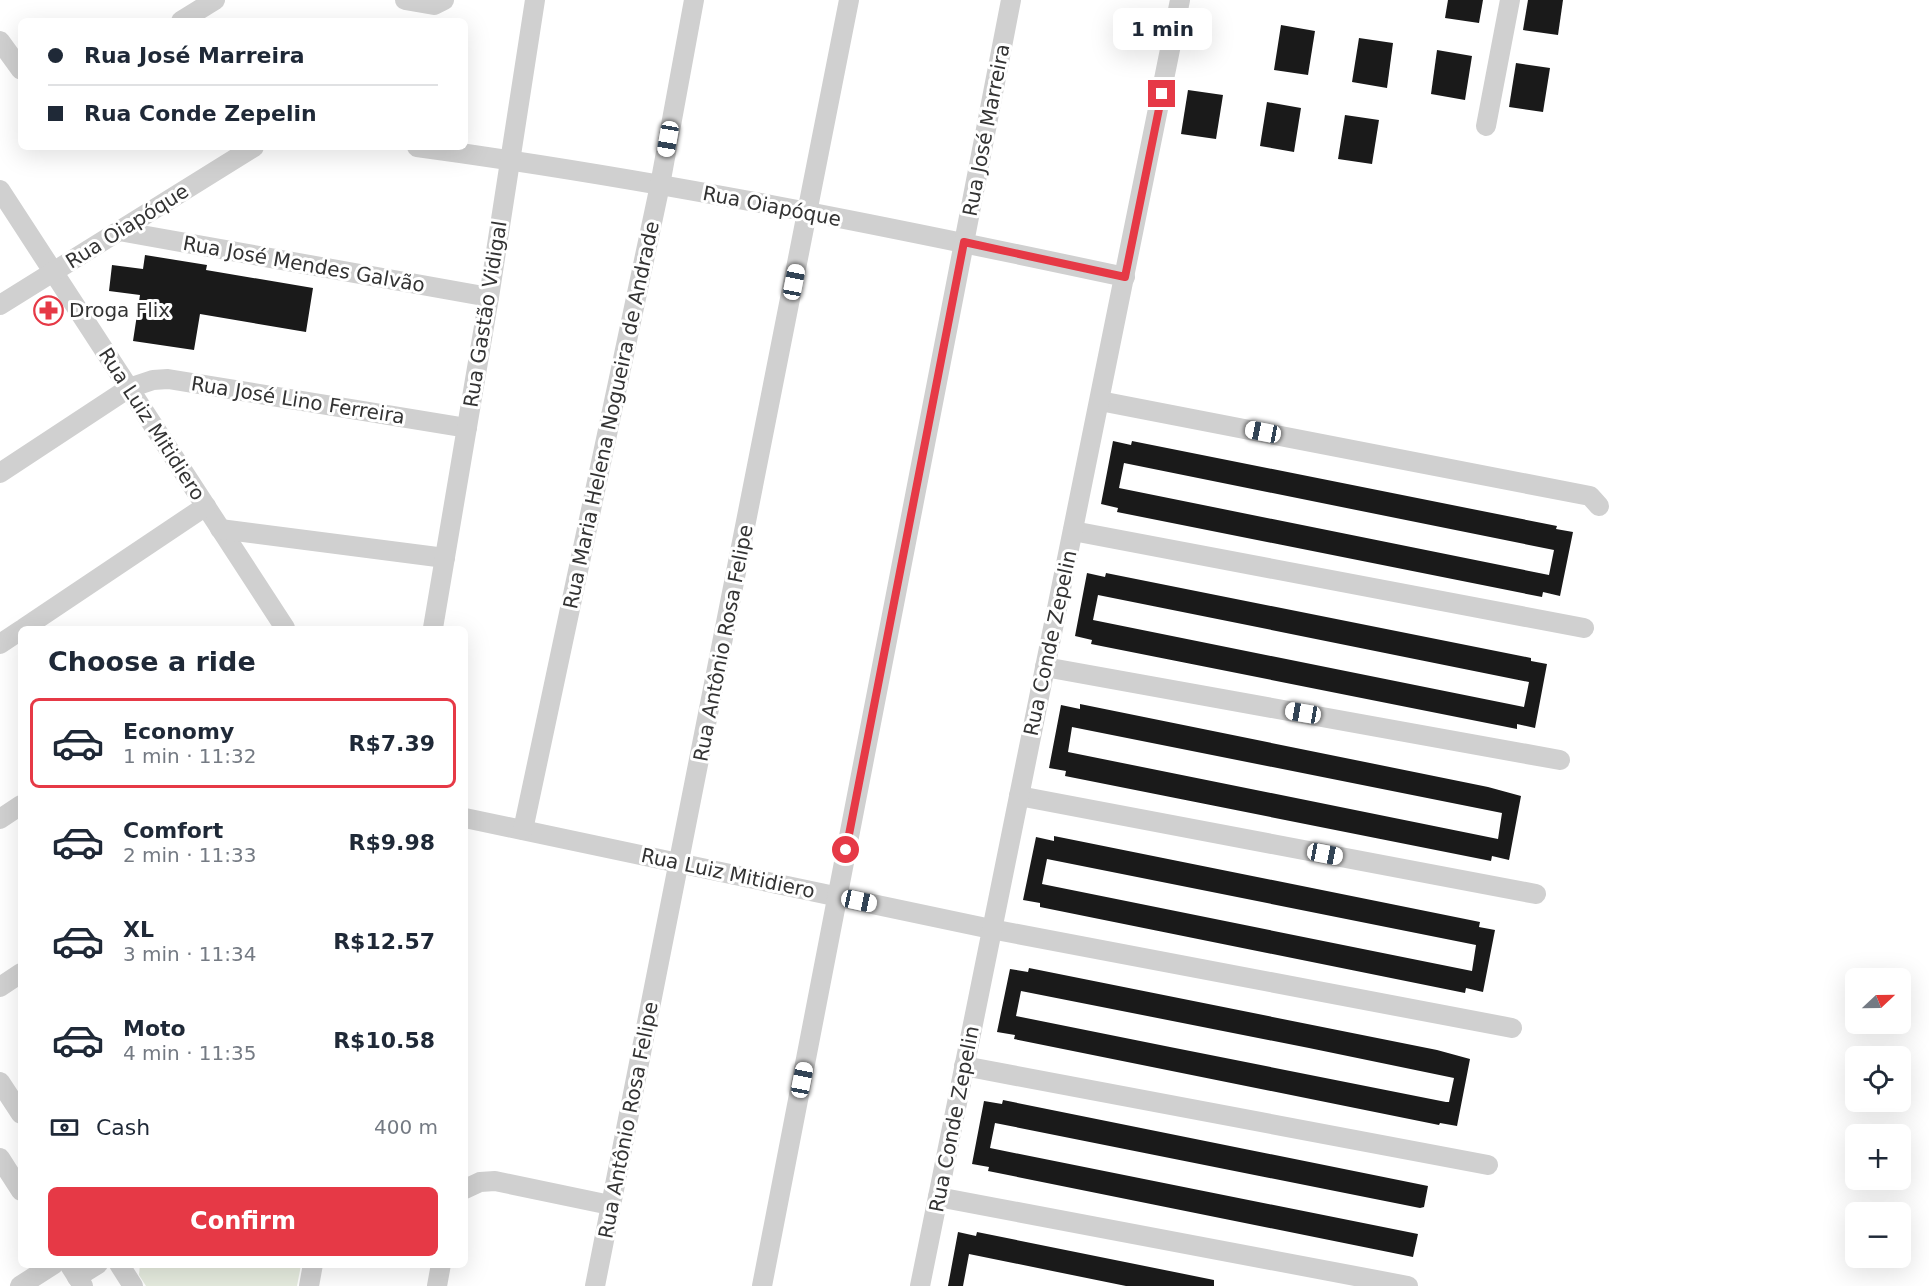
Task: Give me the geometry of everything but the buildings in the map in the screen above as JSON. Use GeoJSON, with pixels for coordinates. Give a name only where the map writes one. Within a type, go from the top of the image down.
{"type":"FeatureCollection","features":[{"type":"Feature","properties":{"kind":"street"},"geometry":{"type":"LineString","coordinates":[[405,0],[434,5],[444,0]]}},
{"type":"Feature","properties":{"kind":"street","name":"Rua Gastão Vidigal"},"geometry":{"type":"LineString","coordinates":[[433,626],[489,297],[535,0]]}},
{"type":"Feature","properties":{"kind":"street","name":"Rua Maria Helena Nogueira de Andrade"},"geometry":{"type":"LineString","coordinates":[[523,830],[660,185],[694,0]]}},
{"type":"Feature","properties":{"kind":"street","name":"Rua Antônio Rosa Felipe"},"geometry":{"type":"LineString","coordinates":[[596,1286],[610,1205],[680,863],[849,0]]}},
{"type":"Feature","properties":{"kind":"street","name":"Rua José Marreira"},"geometry":{"type":"LineString","coordinates":[[762,1286],[1011,0]]}},
{"type":"Feature","properties":{"kind":"street","name":"Rua Conde Zepelin"},"geometry":{"type":"LineString","coordinates":[[920,1286],[1180,0]]}},
{"type":"Feature","properties":{"kind":"street"},"geometry":{"type":"LineString","coordinates":[[1486,126],[1510,0]]}},
{"type":"Feature","properties":{"kind":"street"},"geometry":{"type":"LineString","coordinates":[[187,18],[210,7]]}},
{"type":"Feature","properties":{"kind":"street"},"geometry":{"type":"LineString","coordinates":[[0,41],[18,66]]}},
{"type":"Feature","properties":{"kind":"street","name":"Rua Oiapóque"},"geometry":{"type":"LineString","coordinates":[[0,305],[249,150]]}},
{"type":"Feature","properties":{"kind":"street","name":"Rua Oiapóque"},"geometry":{"type":"LineString","coordinates":[[440,150],[509,159],[660,185],[964,242],[1125,277]]}},
{"type":"Feature","properties":{"kind":"street","name":"Rua Luiz Mitidiero"},"geometry":{"type":"LineString","coordinates":[[0,190],[284,626]]}},
{"type":"Feature","properties":{"kind":"street","name":"Rua José Mendes Galvão"},"geometry":{"type":"LineString","coordinates":[[119,231],[489,297]]}},
{"type":"Feature","properties":{"kind":"street","name":"Rua José Lino Ferreira"},"geometry":{"type":"LineString","coordinates":[[0,473],[129,388],[153,380],[168,379],[467,428]]}},
{"type":"Feature","properties":{"kind":"street"},"geometry":{"type":"LineString","coordinates":[[1100,401],[1590,496],[1599,506]]}},
{"type":"Feature","properties":{"kind":"street"},"geometry":{"type":"LineString","coordinates":[[26,626],[206,506]]}},
{"type":"Feature","properties":{"kind":"street"},"geometry":{"type":"LineString","coordinates":[[220,529],[446,558]]}},
{"type":"Feature","properties":{"kind":"street"},"geometry":{"type":"LineString","coordinates":[[1073,531],[1584,628]]}},
{"type":"Feature","properties":{"kind":"street"},"geometry":{"type":"LineString","coordinates":[[0,644],[18,632]]}},
{"type":"Feature","properties":{"kind":"street"},"geometry":{"type":"LineString","coordinates":[[1045,667],[1560,760]]}},
{"type":"Feature","properties":{"kind":"street"},"geometry":{"type":"LineString","coordinates":[[1019,796],[1536,894]]}},
{"type":"Feature","properties":{"kind":"street"},"geometry":{"type":"LineString","coordinates":[[0,819],[18,807]]}},
{"type":"Feature","properties":{"kind":"street","name":"Rua Luiz Mitidiero"},"geometry":{"type":"LineString","coordinates":[[468,819],[991,929],[1512,1028]]}},
{"type":"Feature","properties":{"kind":"street"},"geometry":{"type":"LineString","coordinates":[[0,987],[18,975]]}},
{"type":"Feature","properties":{"kind":"street"},"geometry":{"type":"LineString","coordinates":[[964,1066],[1488,1165]]}},
{"type":"Feature","properties":{"kind":"street"},"geometry":{"type":"LineString","coordinates":[[0,1082],[18,1109]]}},
{"type":"Feature","properties":{"kind":"street"},"geometry":{"type":"LineString","coordinates":[[0,1158],[18,1186]]}},
{"type":"Feature","properties":{"kind":"street"},"geometry":{"type":"LineString","coordinates":[[468,1187],[480,1182],[495,1180],[610,1205]]}},
{"type":"Feature","properties":{"kind":"street"},"geometry":{"type":"LineString","coordinates":[[938,1197],[1408,1286]]}},
{"type":"Feature","properties":{"kind":"street"},"geometry":{"type":"LineString","coordinates":[[20,1286],[48,1268]]}},
{"type":"Feature","properties":{"kind":"street"},"geometry":{"type":"LineString","coordinates":[[76,1276],[91,1268]]}},
{"type":"Feature","properties":{"kind":"street"},"geometry":{"type":"LineString","coordinates":[[122,1268],[133,1286]]}},
{"type":"Feature","properties":{"kind":"street"},"geometry":{"type":"LineString","coordinates":[[309,1286],[312,1268]]}},
{"type":"Feature","properties":{"kind":"street"},"geometry":{"type":"LineString","coordinates":[[437,1286],[440,1268]]}},
{"type":"Feature","properties":{"kind":"shaded area"},"geometry":{"type":"Polygon","coordinates":[[[140,1268],[300,1268],[297,1286],[146,1286],[139,1275],[140,1268]]]}},
{"type":"Feature","properties":{"kind":"place","name":"Droga Flix"},"geometry":{"type":"Point","coordinates":[48,310]}},
{"type":"Feature","properties":{"kind":"route"},"geometry":{"type":"LineString","coordinates":[[846,850],[964,242],[1125,277],[1162,94]]}}]}
